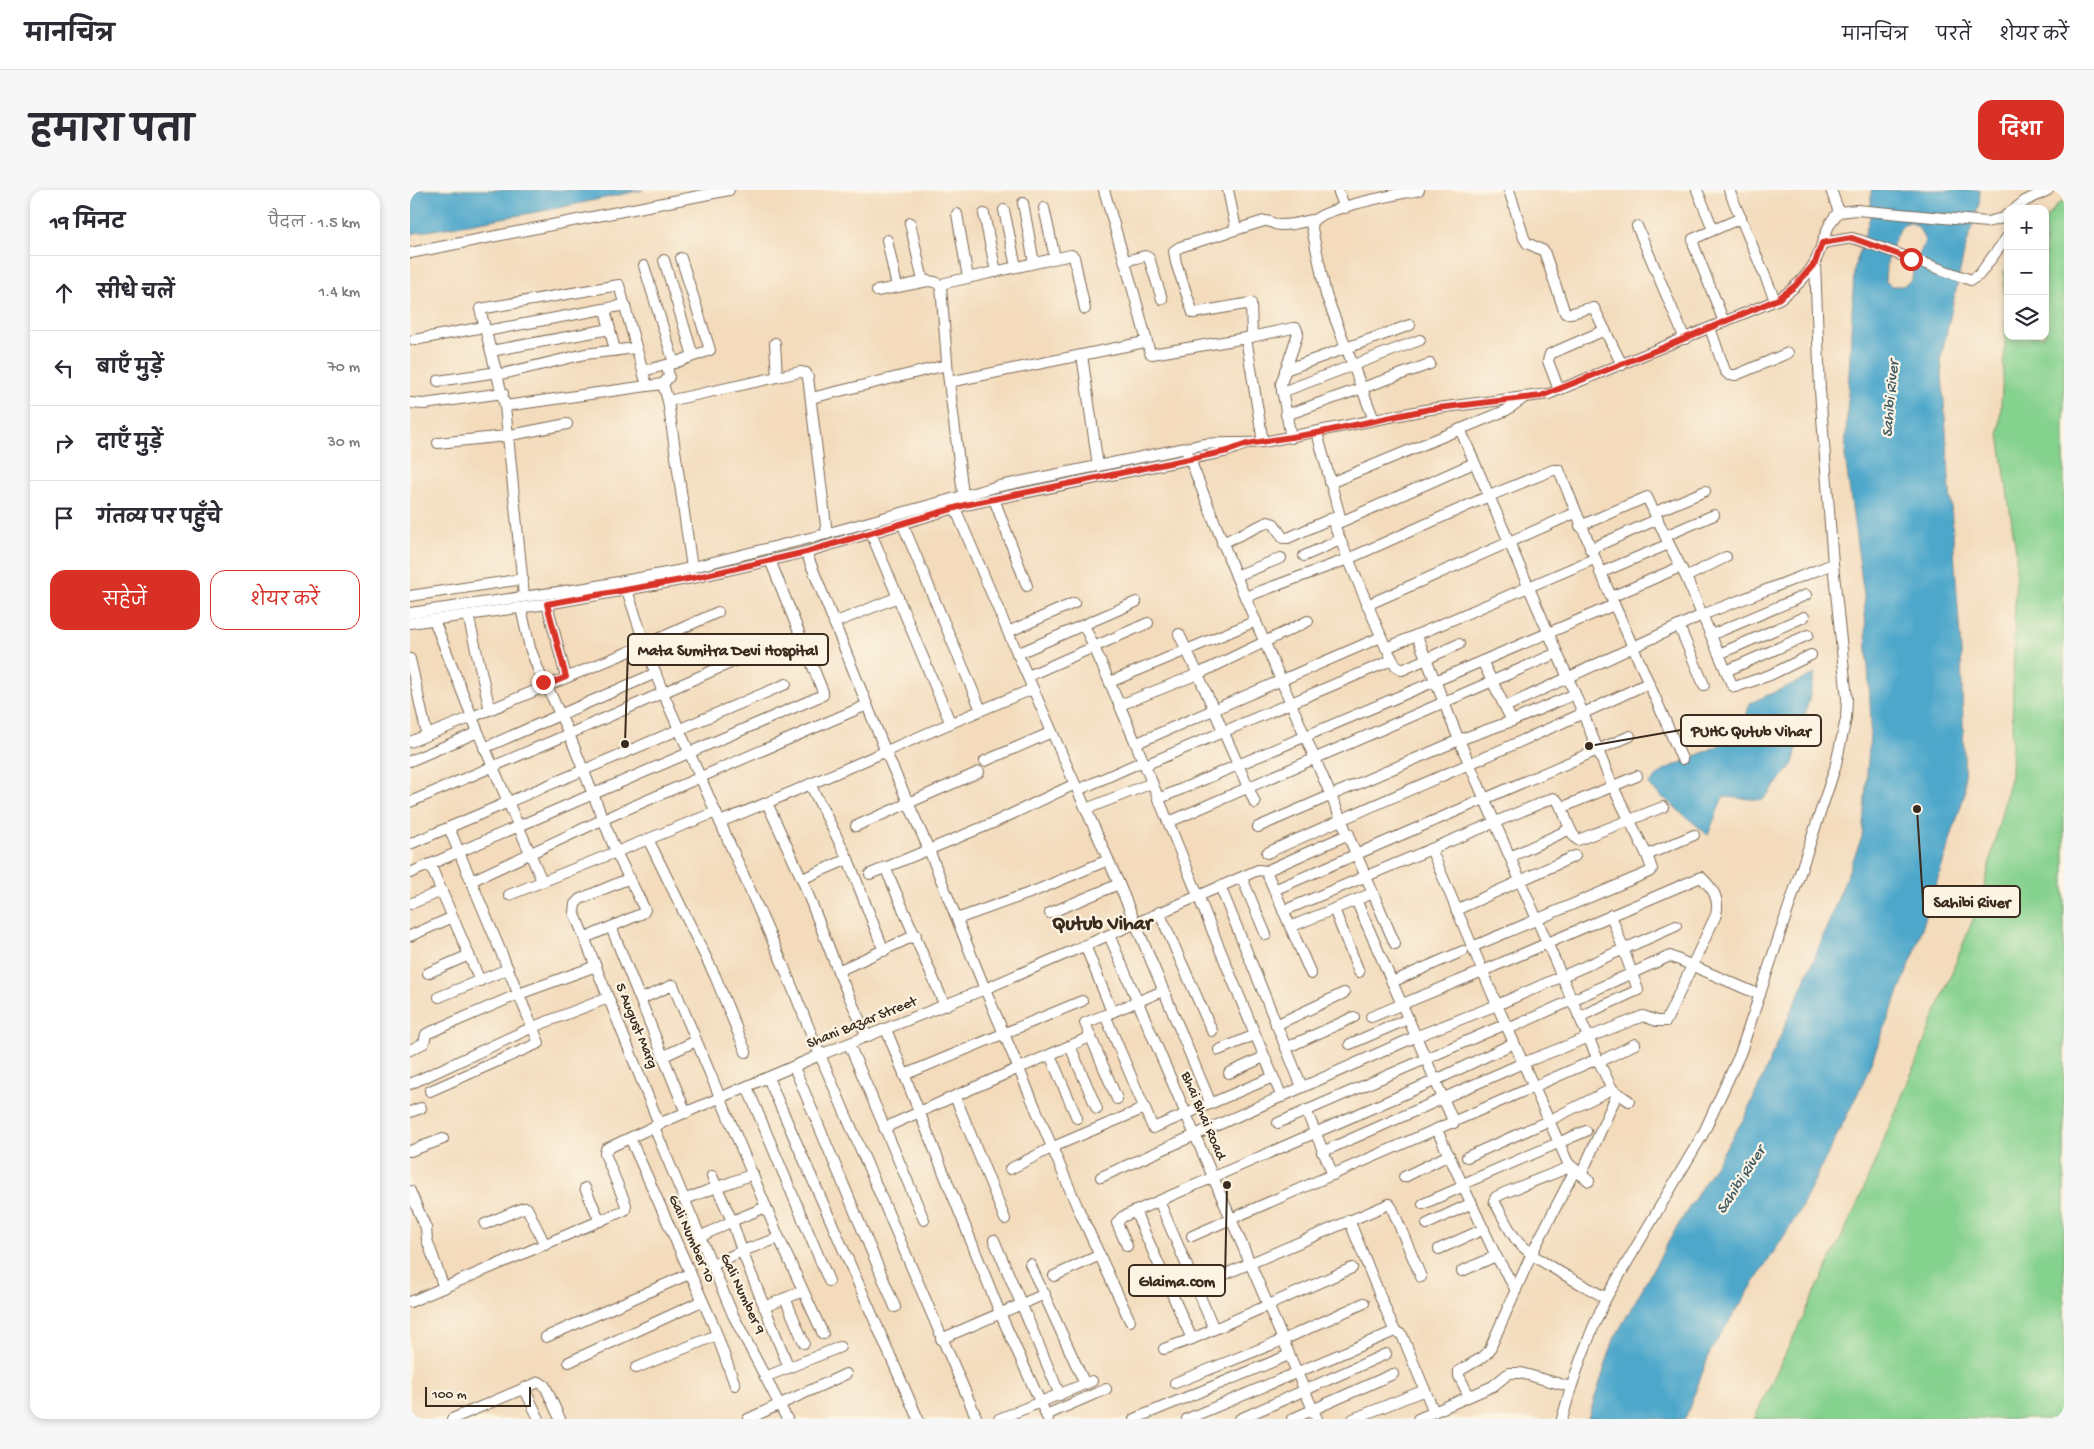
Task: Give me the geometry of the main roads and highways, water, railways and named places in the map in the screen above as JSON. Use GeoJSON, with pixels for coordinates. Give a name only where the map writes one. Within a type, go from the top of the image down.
{"type":"FeatureCollection","features":[{"type":"Feature","properties":{"kind":"water"},"geometry":{"type":"Polygon","coordinates":[[[410,190],[643,190],[543,211],[410,234],[410,190]]]}},
{"type":"Feature","properties":{"kind":"water"},"geometry":{"type":"Polygon","coordinates":[[[1871,190],[1980,190],[1979,204],[1964,253],[1941,358],[1961,652],[1965,793],[1915,951],[1862,1085],[1798,1214],[1711,1350],[1685,1419],[1588,1419],[1614,1339],[1674,1232],[1746,1115],[1817,952],[1862,837],[1871,721],[1864,596],[1845,456],[1854,270],[1871,214],[1871,190]],[[1905,223],[1900,229],[1890,250],[1885,280],[1891,286],[1903,286],[1912,280],[1913,270],[1925,241],[1919,228],[1912,223],[1905,223]]]}},
{"type":"Feature","properties":{"kind":"water"},"geometry":{"type":"Polygon","coordinates":[[[1815,674],[1793,764],[1763,800],[1723,797],[1708,835],[1648,785],[1664,770],[1740,736],[1750,703],[1815,674]]]}},
{"type":"Feature","properties":{"kind":"place","name":"Mata Sumitra Devi Hospital"},"geometry":{"type":"Point","coordinates":[625,744]}},
{"type":"Feature","properties":{"kind":"place","name":"PUHC Qutub Vihar"},"geometry":{"type":"Point","coordinates":[1589,746]}},
{"type":"Feature","properties":{"kind":"place","name":"Sahibi River"},"geometry":{"type":"Point","coordinates":[1917,809]}},
{"type":"Feature","properties":{"kind":"place","name":"Glaima.com"},"geometry":{"type":"Point","coordinates":[1227,1185]}},
{"type":"Feature","properties":{"kind":"district","name":"Qutub Vihar"},"geometry":{"type":"Point","coordinates":[1102,925]}}]}
